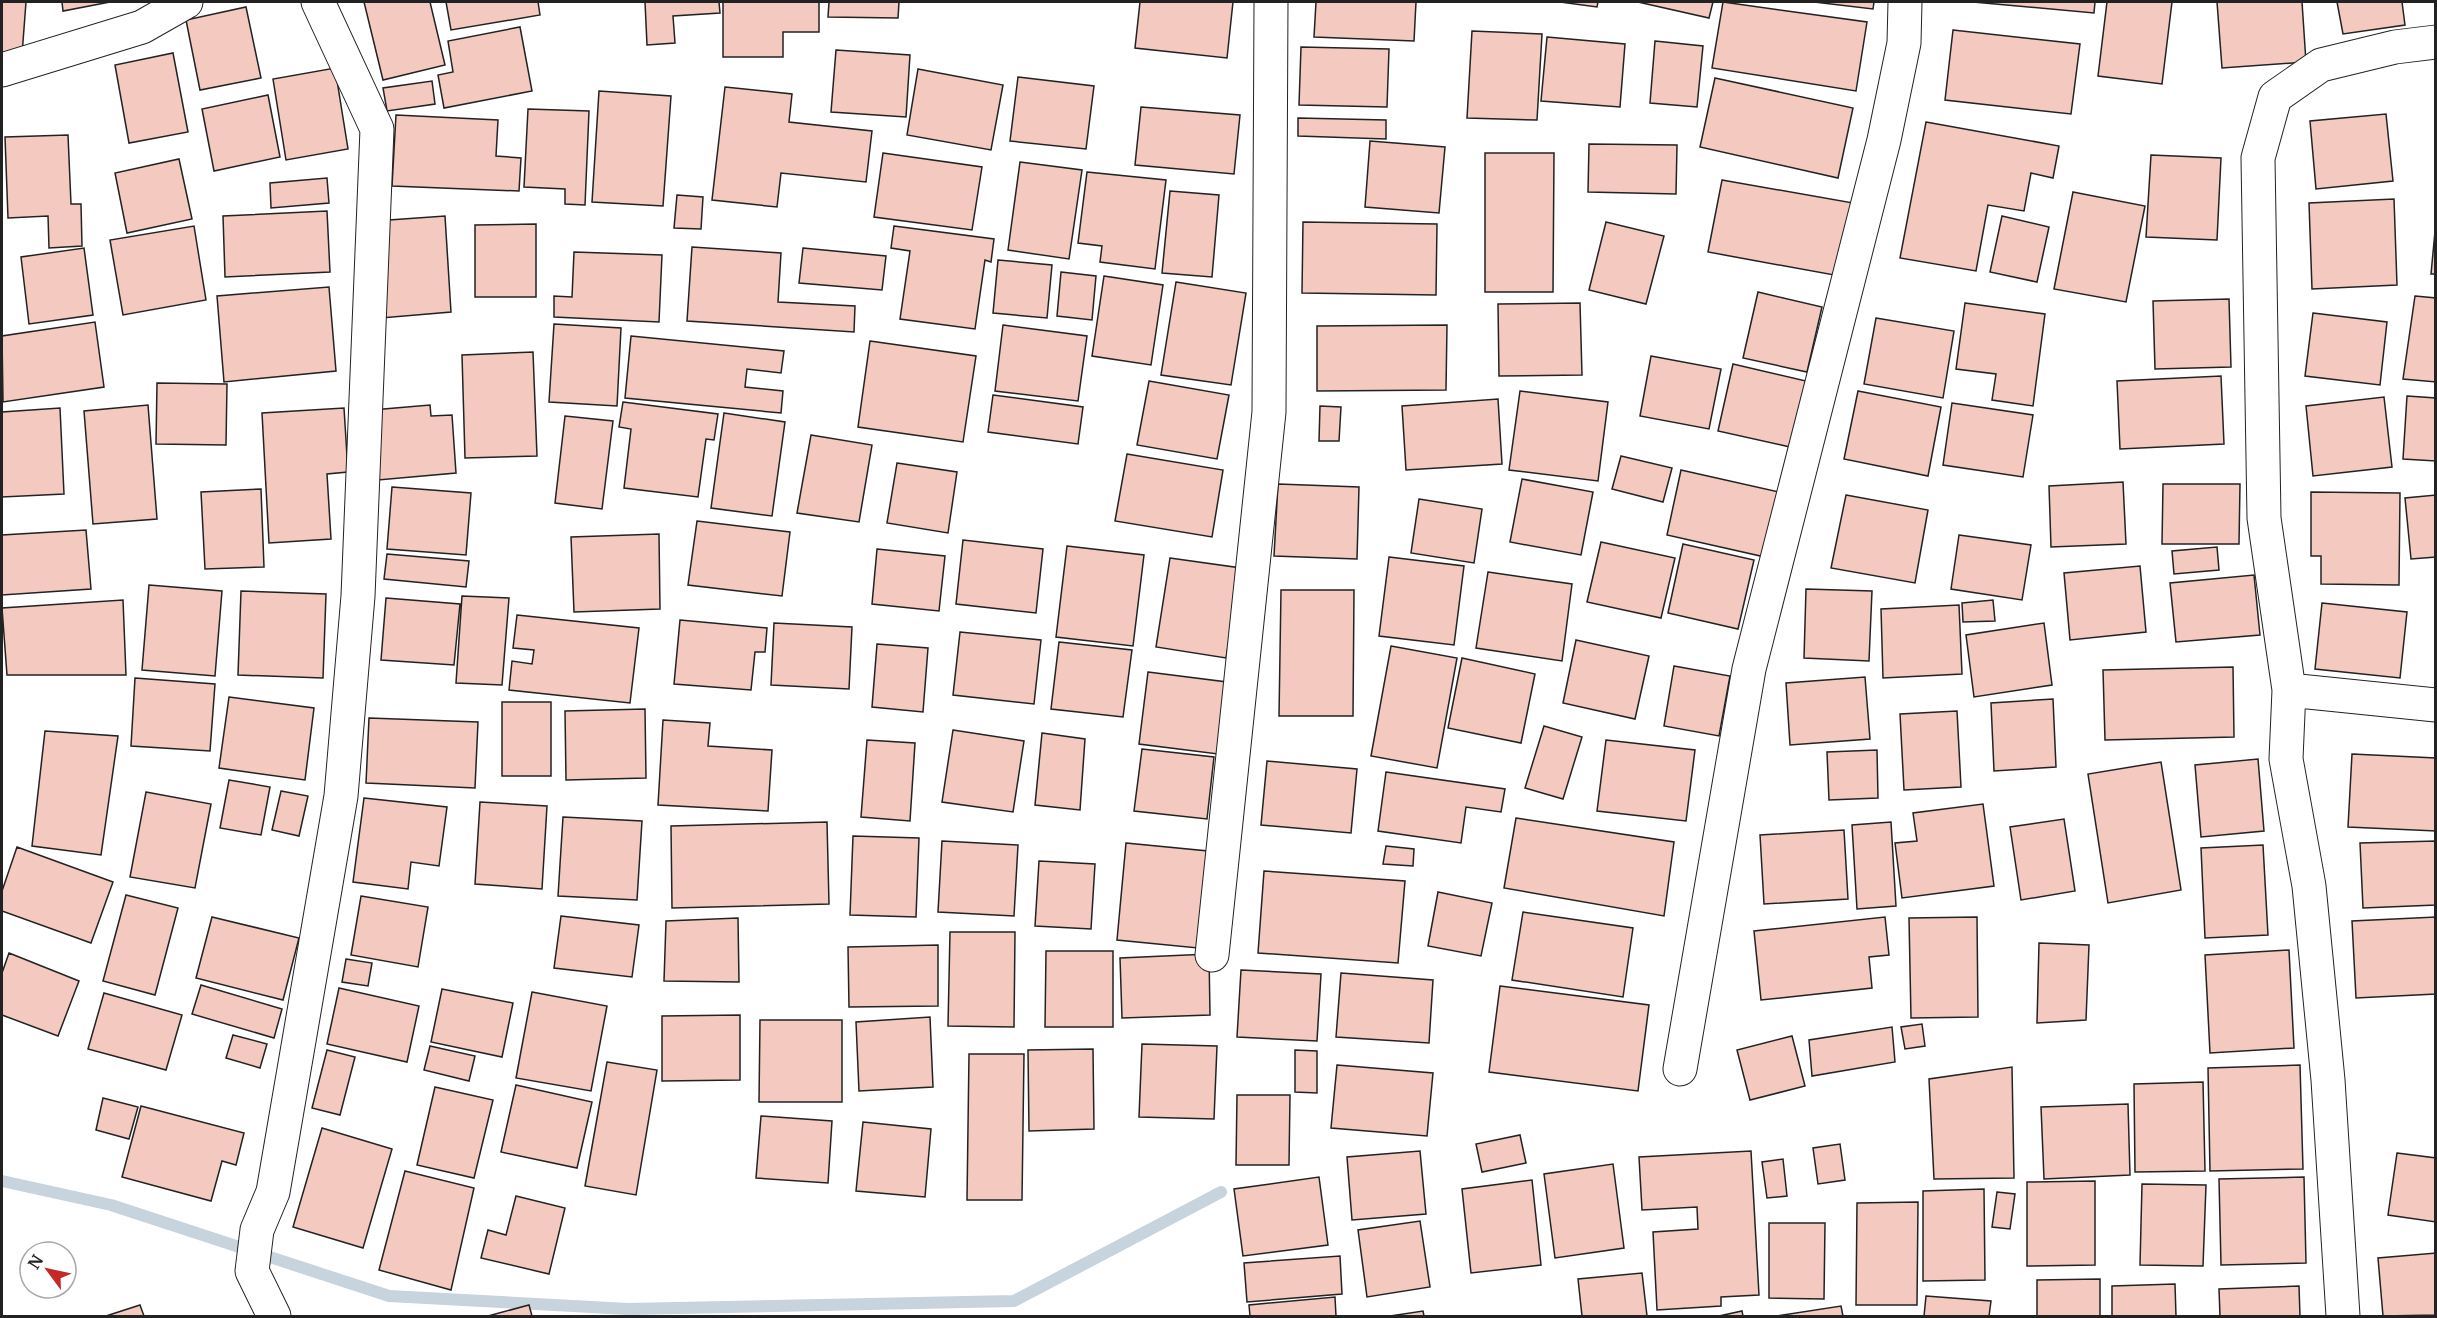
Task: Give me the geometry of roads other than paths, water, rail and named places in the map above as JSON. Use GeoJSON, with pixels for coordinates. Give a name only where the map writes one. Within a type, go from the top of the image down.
{"type":"FeatureCollection","features":[{"type":"Feature","properties":{"kind":"street"},"geometry":{"type":"LineString","coordinates":[[2,69],[140,14],[186,2]]}},
{"type":"Feature","properties":{"kind":"street"},"geometry":{"type":"LineString","coordinates":[[274,1317],[252,1271],[257,1230],[273,1192],[341,796],[358,596],[377,129],[318,2]]}},
{"type":"Feature","properties":{"kind":"street"},"geometry":{"type":"LineString","coordinates":[[1212,955],[1269,412],[1271,2]]}},
{"type":"Feature","properties":{"kind":"street"},"geometry":{"type":"LineString","coordinates":[[1680,1069],[1749,669],[1884,140],[1904,43],[1905,2]]}},
{"type":"Feature","properties":{"kind":"street"},"geometry":{"type":"LineString","coordinates":[[2343,1317],[2328,1080],[2309,886],[2286,759],[2289,690],[2264,518],[2258,158],[2275,97],[2321,65],[2395,47],[2436,42]]}},
{"type":"Feature","properties":{"kind":"street"},"geometry":{"type":"LineString","coordinates":[[2289,690],[2436,705]]}},
{"type":"Feature","properties":{"kind":"waterway"},"geometry":{"type":"LineString","coordinates":[[2,1181],[111,1205],[389,1296],[628,1309],[1014,1301],[1221,1192]]}}]}
